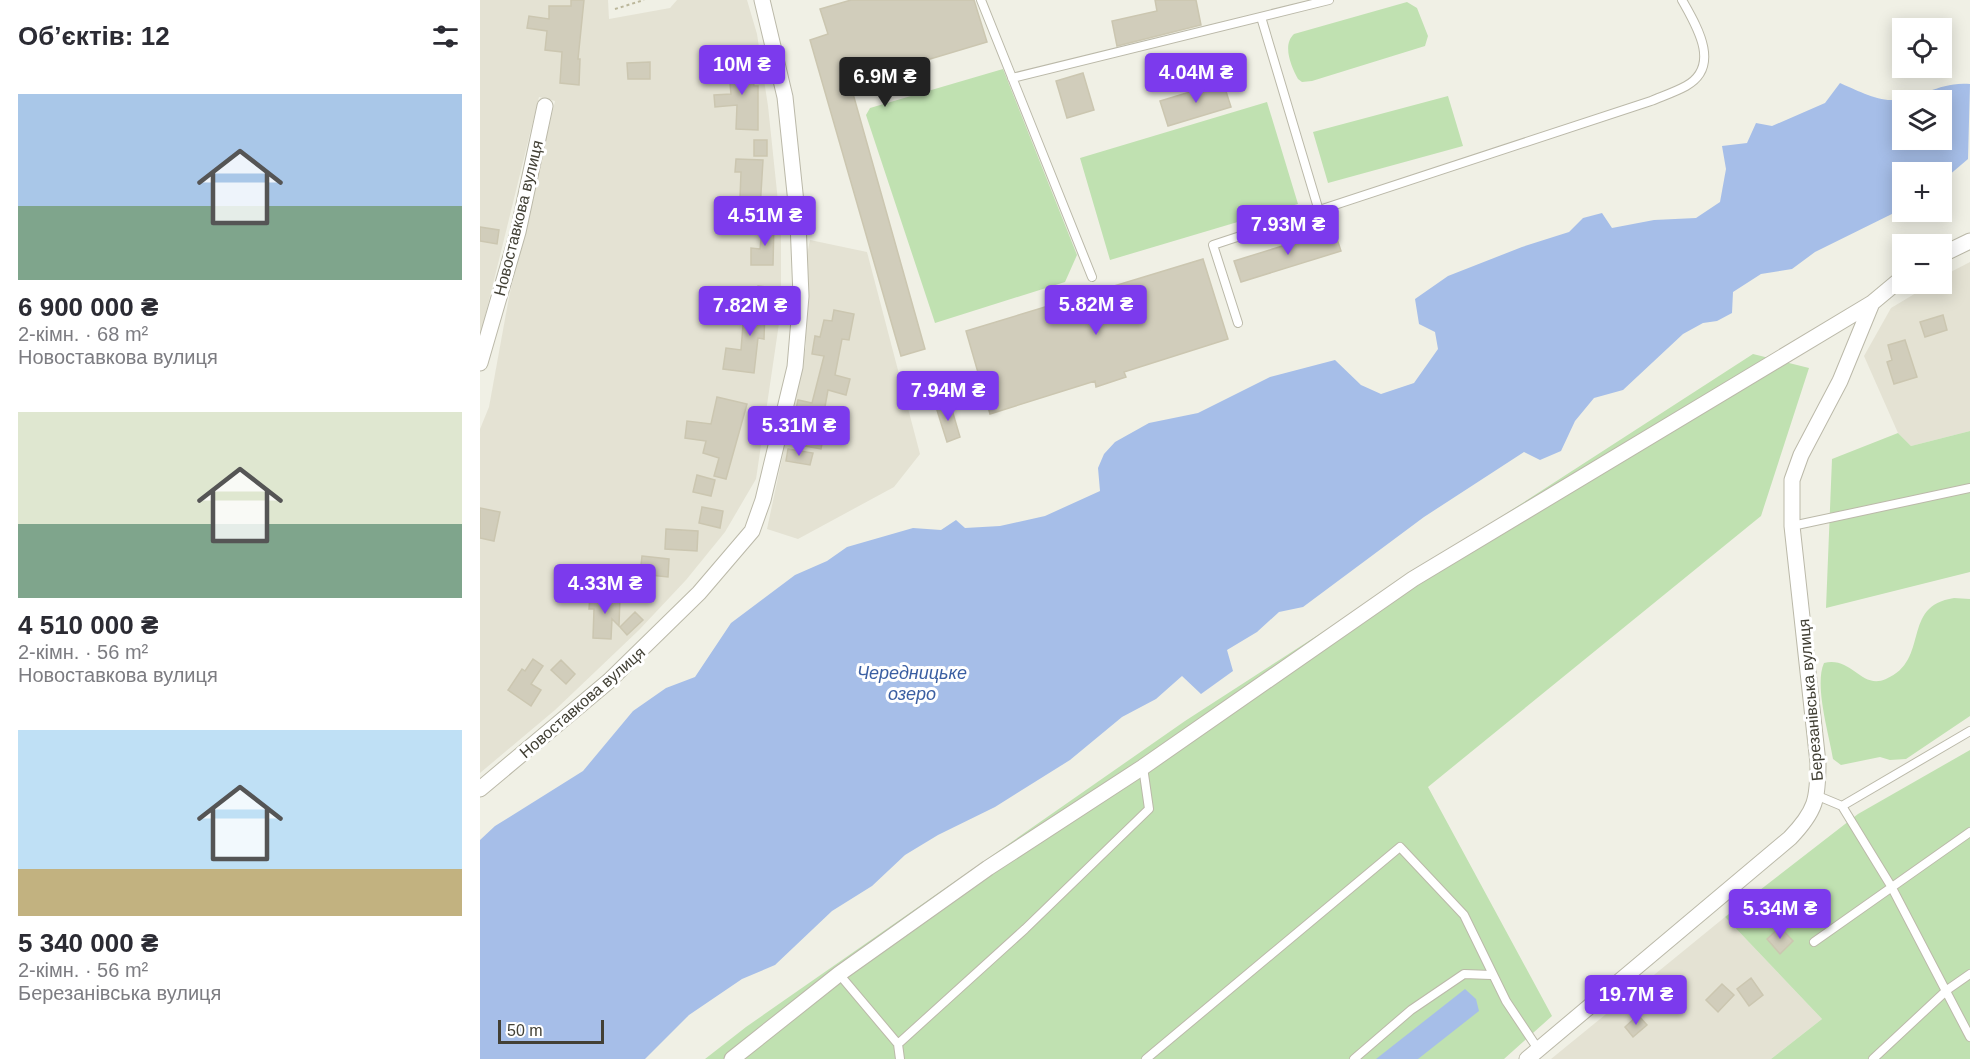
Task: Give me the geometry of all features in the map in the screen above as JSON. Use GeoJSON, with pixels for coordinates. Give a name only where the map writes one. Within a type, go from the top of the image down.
{"type":"FeatureCollection","features":[{"type":"Feature","properties":{"kind":"street","name":"Новоставкова вулиця"},"geometry":{"type":"LineString","coordinates":[[480,789],[609,681],[699,593],[752,531],[763,500],[795,367],[801,296],[798,222],[785,97],[762,0]]}},
{"type":"Feature","properties":{"kind":"street","name":"Новоставкова вулиця"},"geometry":{"type":"LineString","coordinates":[[480,363],[518,232],[545,106]]}},
{"type":"Feature","properties":{"kind":"street"},"geometry":{"type":"LineString","coordinates":[[1952,250],[1970,241]]}},
{"type":"Feature","properties":{"kind":"street","name":"Березанівська вулиця"},"geometry":{"type":"LineString","coordinates":[[1533,1054],[1809,819],[1818,796],[1818,763],[1791,526],[1792,480],[1801,454],[1839,381],[1872,303],[1892,286]]}},
{"type":"Feature","properties":{"kind":"street"},"geometry":{"type":"LineString","coordinates":[[732,1059],[839,974],[988,868],[1143,767],[1413,579],[1872,303]]}},
{"type":"Feature","properties":{"kind":"lane"},"geometry":{"type":"LineString","coordinates":[[981,0],[1092,277]]}},
{"type":"Feature","properties":{"kind":"lane"},"geometry":{"type":"LineString","coordinates":[[1012,78],[1329,0]]}},
{"type":"Feature","properties":{"kind":"lane"},"geometry":{"type":"LineString","coordinates":[[1238,322],[1214,245],[1651,101],[1688,85],[1701,71],[1705,55],[1701,34],[1682,0]]}},
{"type":"Feature","properties":{"kind":"lane"},"geometry":{"type":"LineString","coordinates":[[1261,16],[1319,211]]}},
{"type":"Feature","properties":{"kind":"lane"},"geometry":{"type":"LineString","coordinates":[[1791,526],[1970,488]]}},
{"type":"Feature","properties":{"kind":"lane"},"geometry":{"type":"LineString","coordinates":[[1842,806],[1970,731]]}},
{"type":"Feature","properties":{"kind":"lane"},"geometry":{"type":"LineString","coordinates":[[898,1044],[1025,928],[1149,809],[1143,767]]}},
{"type":"Feature","properties":{"kind":"lane"},"geometry":{"type":"LineString","coordinates":[[1818,796],[1842,806],[1891,886],[1970,1037]]}},
{"type":"Feature","properties":{"kind":"lane"},"geometry":{"type":"LineString","coordinates":[[1814,942],[1970,832]]}},
{"type":"Feature","properties":{"kind":"lane"},"geometry":{"type":"LineString","coordinates":[[1146,1059],[1400,847],[1464,915],[1491,975],[1533,1054]]}},
{"type":"Feature","properties":{"kind":"lane"},"geometry":{"type":"LineString","coordinates":[[839,974],[898,1044],[900,1059]]}},
{"type":"Feature","properties":{"kind":"lane"},"geometry":{"type":"LineString","coordinates":[[1354,1059],[1411,1010],[1464,974],[1491,975]]}},
{"type":"Feature","properties":{"kind":"lane"},"geometry":{"type":"LineString","coordinates":[[1873,1059],[1947,990],[1970,974]]}},
{"type":"Feature","properties":{"kind":"path"},"geometry":{"type":"LineString","coordinates":[[615,9],[644,0]]}},
{"type":"Feature","properties":{"kind":"shaded area"},"geometry":{"type":"Polygon","coordinates":[[[480,0],[608,0],[609,19],[670,8],[677,0],[747,0],[757,34],[768,106],[781,230],[781,310],[756,479],[725,532],[686,580],[639,630],[555,710],[480,773],[480,429],[489,407],[509,297],[555,101],[539,97],[480,337],[480,0]]]}},
{"type":"Feature","properties":{"kind":"shaded area"},"geometry":{"type":"Polygon","coordinates":[[[810,240],[867,252],[920,454],[894,487],[798,539],[767,529],[806,346],[806,260],[810,240]]]}},
{"type":"Feature","properties":{"kind":"shaded area"},"geometry":{"type":"Polygon","coordinates":[[[1970,262],[1970,431],[1911,446],[1898,433],[1864,356],[1891,308],[1914,294],[1952,294],[1952,271],[1970,262]]]}},
{"type":"Feature","properties":{"kind":"shaded area"},"geometry":{"type":"Polygon","coordinates":[[[1725,917],[1822,1019],[1771,1059],[1551,1059],[1725,917]]]}},
{"type":"Feature","properties":{"kind":"green space"},"geometry":{"type":"Polygon","coordinates":[[[1407,2],[1417,8],[1428,36],[1425,46],[1312,81],[1302,82],[1298,79],[1290,62],[1288,50],[1290,39],[1294,34],[1407,2]]]}},
{"type":"Feature","properties":{"kind":"green space"},"geometry":{"type":"Polygon","coordinates":[[[1003,69],[1077,255],[1065,282],[935,323],[866,115],[870,108],[1003,69]]]}},
{"type":"Feature","properties":{"kind":"green space"},"geometry":{"type":"Polygon","coordinates":[[[1448,96],[1463,146],[1328,183],[1313,132],[1448,96]]]}},
{"type":"Feature","properties":{"kind":"green space"},"geometry":{"type":"Polygon","coordinates":[[[1267,102],[1298,204],[1110,260],[1080,158],[1267,102]]]}},
{"type":"Feature","properties":{"kind":"green space"},"geometry":{"type":"Polygon","coordinates":[[[1753,354],[1809,368],[1761,516],[1428,787],[1552,1016],[1504,1059],[705,1059],[746,1027],[1185,721],[1753,354]]]}},
{"type":"Feature","properties":{"kind":"green space"},"geometry":{"type":"Polygon","coordinates":[[[1970,431],[1970,572],[1826,608],[1832,459],[1898,433],[1911,446],[1970,431]]]}},
{"type":"Feature","properties":{"kind":"green space"},"geometry":{"type":"Polygon","coordinates":[[[1954,598],[1970,599],[1970,716],[1906,759],[1890,760],[1880,757],[1841,765],[1833,759],[1823,710],[1821,672],[1824,663],[1842,664],[1870,680],[1886,679],[1900,670],[1908,659],[1927,611],[1937,603],[1954,598]]]}},
{"type":"Feature","properties":{"kind":"green space"},"geometry":{"type":"Polygon","coordinates":[[[1970,750],[1970,1059],[1771,1059],[1822,1019],[1725,917],[1858,814],[1970,750]]]}},
{"type":"Feature","properties":{"kind":"water","name":"Чередницьке озеро"},"geometry":{"type":"Polygon","coordinates":[[[1840,83],[1873,97],[1892,100],[1892,150],[1952,150],[1952,90],[1932,90],[1949,85],[1970,84],[1968,159],[1952,173],[1952,162],[1892,162],[1892,214],[1815,252],[1792,269],[1761,274],[1733,292],[1732,313],[1717,321],[1703,323],[1683,334],[1623,390],[1594,398],[1575,421],[1561,451],[1540,460],[1524,452],[1424,517],[1303,607],[1279,612],[1257,632],[1227,650],[1233,671],[1201,694],[1182,676],[1156,699],[1122,717],[1070,760],[995,807],[938,835],[905,855],[872,886],[832,911],[775,965],[742,979],[689,1015],[645,1059],[480,1059],[480,840],[495,826],[583,771],[633,711],[666,688],[695,677],[731,623],[795,575],[827,561],[847,547],[913,528],[941,530],[956,520],[965,528],[1000,526],[1045,516],[1100,491],[1098,468],[1104,454],[1115,442],[1149,423],[1198,413],[1270,377],[1335,360],[1361,385],[1381,394],[1414,383],[1438,349],[1435,332],[1419,324],[1415,299],[1448,276],[1522,247],[1569,232],[1583,218],[1602,213],[1612,228],[1654,220],[1696,218],[1720,202],[1726,169],[1722,146],[1747,143],[1756,123],[1772,126],[1825,103],[1840,83]]]}},
{"type":"Feature","properties":{"kind":"water"},"geometry":{"type":"Polygon","coordinates":[[[1465,989],[1476,999],[1479,1011],[1418,1059],[1376,1059],[1465,989]]]}},
{"type":"Feature","properties":{"kind":"building"},"geometry":{"type":"Polygon","coordinates":[[[571,0],[584,0],[578,59],[580,59],[579,85],[560,83],[562,52],[545,50],[547,31],[527,28],[529,16],[549,19],[549,6],[571,6],[571,0]]]}},
{"type":"Feature","properties":{"kind":"building"},"geometry":{"type":"Polygon","coordinates":[[[851,0],[974,0],[987,42],[850,83],[925,349],[901,356],[810,40],[828,34],[820,9],[851,0]]]}},
{"type":"Feature","properties":{"kind":"building"},"geometry":{"type":"Polygon","coordinates":[[[1155,0],[1196,0],[1201,25],[1117,46],[1112,21],[1157,11],[1155,0]]]}},
{"type":"Feature","properties":{"kind":"building"},"geometry":{"type":"Polygon","coordinates":[[[650,62],[650,79],[628,79],[627,63],[650,62]]]}},
{"type":"Feature","properties":{"kind":"building"},"geometry":{"type":"Polygon","coordinates":[[[738,62],[739,65],[751,64],[754,86],[758,86],[758,130],[736,129],[737,105],[715,107],[714,95],[731,94],[728,63],[738,62]]]}},
{"type":"Feature","properties":{"kind":"building"},"geometry":{"type":"Polygon","coordinates":[[[1083,73],[1094,110],[1067,118],[1056,81],[1083,73]]]}},
{"type":"Feature","properties":{"kind":"building"},"geometry":{"type":"Polygon","coordinates":[[[1223,82],[1231,107],[1168,126],[1160,101],[1223,82]]]}},
{"type":"Feature","properties":{"kind":"building"},"geometry":{"type":"Polygon","coordinates":[[[754,140],[767,140],[767,156],[754,156],[754,140]]]}},
{"type":"Feature","properties":{"kind":"building"},"geometry":{"type":"Polygon","coordinates":[[[736,159],[763,160],[759,226],[739,224],[741,172],[735,172],[736,159]]]}},
{"type":"Feature","properties":{"kind":"building"},"geometry":{"type":"Polygon","coordinates":[[[763,221],[774,222],[773,265],[751,265],[751,248],[760,249],[763,221]]]}},
{"type":"Feature","properties":{"kind":"building"},"geometry":{"type":"Polygon","coordinates":[[[480,227],[499,230],[497,244],[480,241],[480,227]]]}},
{"type":"Feature","properties":{"kind":"building"},"geometry":{"type":"Polygon","coordinates":[[[1334,230],[1341,251],[1241,282],[1234,261],[1334,230]]]}},
{"type":"Feature","properties":{"kind":"building"},"geometry":{"type":"Polygon","coordinates":[[[1203,259],[1228,339],[1124,372],[1126,377],[1096,387],[1095,381],[990,414],[966,331],[1203,259]]]}},
{"type":"Feature","properties":{"kind":"building"},"geometry":{"type":"Polygon","coordinates":[[[758,286],[766,287],[766,294],[774,295],[773,308],[765,307],[764,339],[758,338],[754,373],[723,369],[726,348],[741,350],[743,325],[753,326],[758,286]]]}},
{"type":"Feature","properties":{"kind":"building"},"geometry":{"type":"Polygon","coordinates":[[[834,310],[854,314],[849,340],[842,339],[835,375],[850,379],[846,395],[828,390],[822,423],[826,423],[821,449],[804,446],[810,416],[795,413],[798,400],[812,403],[824,356],[812,354],[815,336],[820,337],[824,320],[832,321],[834,310]]]}},
{"type":"Feature","properties":{"kind":"building"},"geometry":{"type":"Polygon","coordinates":[[[1943,315],[1947,330],[1925,337],[1920,322],[1943,315]]]}},
{"type":"Feature","properties":{"kind":"building"},"geometry":{"type":"Polygon","coordinates":[[[1905,340],[1917,377],[1894,384],[1887,362],[1892,360],[1888,345],[1905,340]]]}},
{"type":"Feature","properties":{"kind":"building"},"geometry":{"type":"Polygon","coordinates":[[[717,397],[747,404],[726,479],[714,476],[719,458],[703,453],[706,441],[685,438],[687,421],[711,424],[717,397]]]}},
{"type":"Feature","properties":{"kind":"building"},"geometry":{"type":"Polygon","coordinates":[[[950,403],[960,437],[947,442],[936,407],[950,403]]]}},
{"type":"Feature","properties":{"kind":"building"},"geometry":{"type":"Polygon","coordinates":[[[788,449],[813,453],[810,465],[786,461],[788,449]]]}},
{"type":"Feature","properties":{"kind":"building"},"geometry":{"type":"Polygon","coordinates":[[[697,475],[715,480],[711,496],[693,492],[697,475]]]}},
{"type":"Feature","properties":{"kind":"building"},"geometry":{"type":"Polygon","coordinates":[[[702,507],[723,511],[720,528],[699,523],[702,507]]]}},
{"type":"Feature","properties":{"kind":"building"},"geometry":{"type":"Polygon","coordinates":[[[480,508],[500,512],[494,541],[480,538],[480,508]]]}},
{"type":"Feature","properties":{"kind":"building"},"geometry":{"type":"Polygon","coordinates":[[[666,529],[698,531],[697,551],[665,549],[666,529]]]}},
{"type":"Feature","properties":{"kind":"building"},"geometry":{"type":"Polygon","coordinates":[[[642,556],[669,559],[668,577],[640,574],[642,556]]]}},
{"type":"Feature","properties":{"kind":"building"},"geometry":{"type":"Polygon","coordinates":[[[590,595],[620,596],[619,626],[612,619],[611,639],[593,638],[594,609],[589,609],[590,595]]]}},
{"type":"Feature","properties":{"kind":"building"},"geometry":{"type":"Polygon","coordinates":[[[635,612],[643,620],[627,635],[620,627],[635,612]]]}},
{"type":"Feature","properties":{"kind":"building"},"geometry":{"type":"Polygon","coordinates":[[[533,659],[543,666],[531,684],[541,690],[531,706],[508,690],[522,669],[525,671],[533,659]]]}},
{"type":"Feature","properties":{"kind":"building"},"geometry":{"type":"Polygon","coordinates":[[[561,660],[575,674],[566,684],[551,670],[561,660]]]}},
{"type":"Feature","properties":{"kind":"building"},"geometry":{"type":"Polygon","coordinates":[[[1809,902],[1813,906],[1818,903],[1826,917],[1811,926],[1800,908],[1809,902]]]}},
{"type":"Feature","properties":{"kind":"building"},"geometry":{"type":"Polygon","coordinates":[[[1780,927],[1793,941],[1780,954],[1767,939],[1780,927]]]}},
{"type":"Feature","properties":{"kind":"building"},"geometry":{"type":"Polygon","coordinates":[[[1751,978],[1763,995],[1749,1006],[1737,989],[1751,978]]]}},
{"type":"Feature","properties":{"kind":"building"},"geometry":{"type":"Polygon","coordinates":[[[1722,984],[1734,995],[1718,1012],[1706,1000],[1722,984]]]}},
{"type":"Feature","properties":{"kind":"building"},"geometry":{"type":"Polygon","coordinates":[[[1638,1015],[1647,1025],[1633,1037],[1625,1027],[1638,1015]]]}}]}
